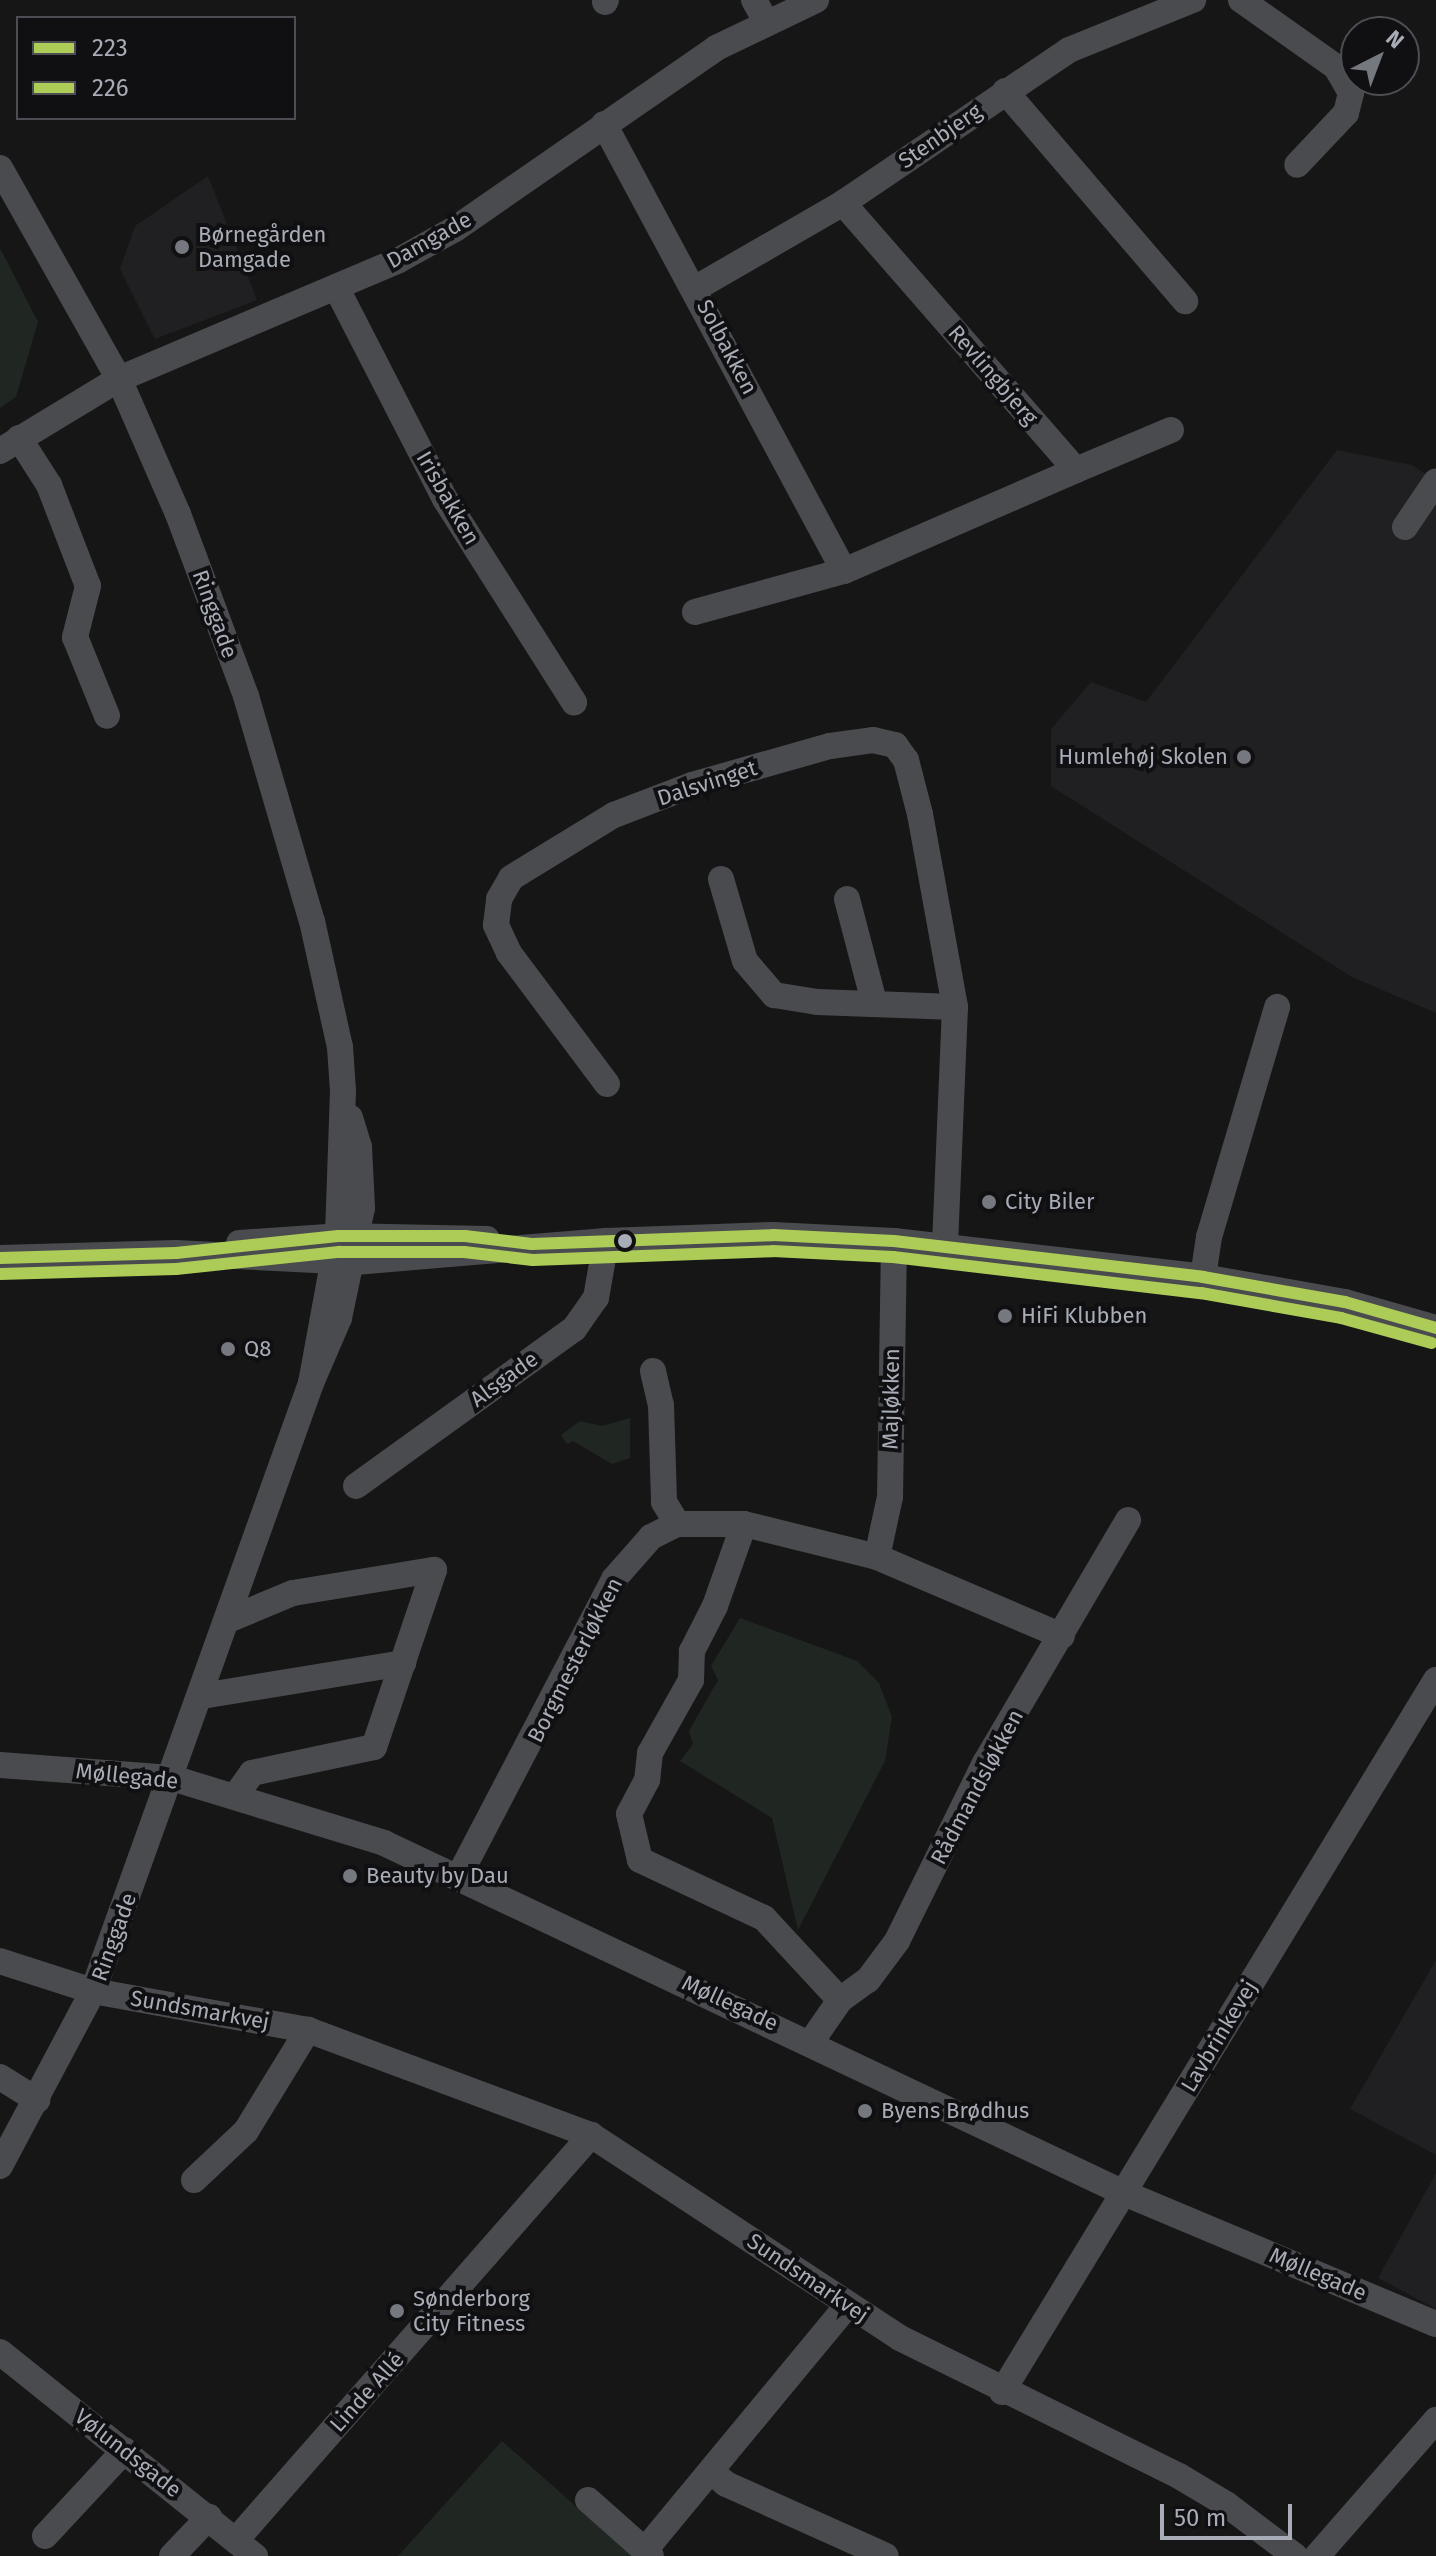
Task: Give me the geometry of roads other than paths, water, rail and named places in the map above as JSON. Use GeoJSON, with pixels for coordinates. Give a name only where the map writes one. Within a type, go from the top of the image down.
{"type":"FeatureCollection","features":[{"type":"Feature","properties":{"kind":"street","name":"Damgade"},"geometry":{"type":"LineString","coordinates":[[107,716],[75,637],[88,586],[49,485],[9,444],[119,379],[336,287],[455,229],[716,48],[760,12],[816,0]]}},
{"type":"Feature","properties":{"kind":"street","name":"Stenbjerg"},"geometry":{"type":"LineString","coordinates":[[696,288],[843,203],[1069,50],[1193,0]]}},
{"type":"Feature","properties":{"kind":"street"},"geometry":{"type":"LineString","coordinates":[[1241,0],[1336,67],[1351,93],[1346,113],[1297,165]]}},
{"type":"Feature","properties":{"kind":"street"},"geometry":{"type":"LineString","coordinates":[[1005,91],[1185,301]]}},
{"type":"Feature","properties":{"kind":"street","name":"Solbakken"},"geometry":{"type":"LineString","coordinates":[[604,124],[696,288],[844,571]]}},
{"type":"Feature","properties":{"kind":"street","name":"Ringgade"},"geometry":{"type":"LineString","coordinates":[[0,168],[119,379],[178,514],[246,696],[312,921],[340,1047],[343,1091],[359,1147],[346,1249],[311,1383],[202,1696],[93,1991],[0,2166]]}},
{"type":"Feature","properties":{"kind":"street","name":"Revlingbjerg"},"geometry":{"type":"LineString","coordinates":[[843,203],[1076,470]]}},
{"type":"Feature","properties":{"kind":"street","name":"Irisbakken"},"geometry":{"type":"LineString","coordinates":[[336,287],[445,499],[574,702]]}},
{"type":"Feature","properties":{"kind":"street"},"geometry":{"type":"LineString","coordinates":[[695,612],[844,571],[1171,430]]}},
{"type":"Feature","properties":{"kind":"street"},"geometry":{"type":"LineString","coordinates":[[1405,527],[1436,481]]}},
{"type":"Feature","properties":{"kind":"street","name":"Dalsvinget"},"geometry":{"type":"LineString","coordinates":[[607,1084],[509,953],[496,925],[499,899],[511,878],[614,815],[692,785],[830,746],[873,740],[895,745],[906,760],[955,1007],[945,1245]]}},
{"type":"Feature","properties":{"kind":"street"},"geometry":{"type":"LineString","coordinates":[[721,879],[745,961],[774,995],[817,1002],[955,1007]]}},
{"type":"Feature","properties":{"kind":"street"},"geometry":{"type":"LineString","coordinates":[[847,899],[874,1002]]}},
{"type":"Feature","properties":{"kind":"street"},"geometry":{"type":"LineString","coordinates":[[1203,1277],[1209,1237],[1277,1007]]}},
{"type":"Feature","properties":{"kind":"street"},"geometry":{"type":"LineString","coordinates":[[0,1258],[346,1249],[465,1236],[532,1244],[773,1235],[945,1245],[1203,1277],[1345,1302],[1436,1328]]}},
{"type":"Feature","properties":{"kind":"street","name":"Alsgade"},"geometry":{"type":"LineString","coordinates":[[356,1486],[574,1329],[596,1298],[606,1241]]}},
{"type":"Feature","properties":{"kind":"street","name":"Majløkken"},"geometry":{"type":"LineString","coordinates":[[877,1557],[890,1497],[894,1241]]}},
{"type":"Feature","properties":{"kind":"street"},"geometry":{"type":"LineString","coordinates":[[653,1371],[661,1405],[664,1502],[677,1524],[744,1524],[877,1557],[1062,1636]]}},
{"type":"Feature","properties":{"kind":"street","name":"Rådmandsløkken"},"geometry":{"type":"LineString","coordinates":[[811,2042],[840,2000],[868,1980],[897,1941],[985,1763],[1128,1520]]}},
{"type":"Feature","properties":{"kind":"street","name":"Borgmesterløkken"},"geometry":{"type":"LineString","coordinates":[[459,1876],[531,1746],[614,1579],[651,1537],[677,1524]]}},
{"type":"Feature","properties":{"kind":"street"},"geometry":{"type":"LineString","coordinates":[[744,1524],[715,1606],[692,1651],[691,1680],[650,1753],[647,1780],[629,1814],[640,1860],[764,1918],[840,2000]]}},
{"type":"Feature","properties":{"kind":"street"},"geometry":{"type":"LineString","coordinates":[[228,1620],[293,1593],[434,1570],[374,1747],[252,1773],[236,1795]]}},
{"type":"Feature","properties":{"kind":"street"},"geometry":{"type":"LineString","coordinates":[[202,1696],[403,1663]]}},
{"type":"Feature","properties":{"kind":"street","name":"Lavbrinkevej"},"geometry":{"type":"LineString","coordinates":[[1002,2392],[1436,1680]]}},
{"type":"Feature","properties":{"kind":"street","name":"Møllegade"},"geometry":{"type":"LineString","coordinates":[[0,1765],[172,1778],[330,1823],[459,1876],[1124,2193],[1436,2324]]}},
{"type":"Feature","properties":{"kind":"street","name":"Sundsmarkvej"},"geometry":{"type":"LineString","coordinates":[[0,1961],[93,1991],[308,2030],[591,2135],[847,2306],[1002,2392],[1179,2476],[1226,2504],[1295,2556]]}},
{"type":"Feature","properties":{"kind":"street","name":"Sundsmarkvej"},"geometry":{"type":"LineString","coordinates":[[194,2180],[246,2131],[308,2030]]}},
{"type":"Feature","properties":{"kind":"street"},"geometry":{"type":"LineString","coordinates":[[0,2077],[37,2100]]}},
{"type":"Feature","properties":{"kind":"street","name":"Linde Allé"},"geometry":{"type":"LineString","coordinates":[[245,2548],[591,2135]]}},
{"type":"Feature","properties":{"kind":"street"},"geometry":{"type":"LineString","coordinates":[[588,2500],[648,2553],[847,2306]]}},
{"type":"Feature","properties":{"kind":"street","name":"Vølundsgade"},"geometry":{"type":"LineString","coordinates":[[0,2352],[245,2548]]}},
{"type":"Feature","properties":{"kind":"street"},"geometry":{"type":"LineString","coordinates":[[1317,2556],[1436,2420]]}},
{"type":"Feature","properties":{"kind":"street"},"geometry":{"type":"LineString","coordinates":[[45,2536],[125,2450]]}},
{"type":"Feature","properties":{"kind":"street"},"geometry":{"type":"LineString","coordinates":[[711,2471],[726,2484],[886,2556]]}},
{"type":"Feature","properties":{"kind":"street"},"geometry":{"type":"LineString","coordinates":[[172,2556],[209,2517]]}},
{"type":"Feature","properties":{"kind":"place","name":"Børnegården Damgade"},"geometry":{"type":"Point","coordinates":[182,247]}},
{"type":"Feature","properties":{"kind":"place","name":"Humlehøj Skolen"},"geometry":{"type":"Point","coordinates":[1244,757]}},
{"type":"Feature","properties":{"kind":"place","name":"City Biler"},"geometry":{"type":"Point","coordinates":[989,1202]}},
{"type":"Feature","properties":{"kind":"place","name":"HiFi Klubben"},"geometry":{"type":"Point","coordinates":[1005,1316]}},
{"type":"Feature","properties":{"kind":"place","name":"Q8"},"geometry":{"type":"Point","coordinates":[228,1349]}},
{"type":"Feature","properties":{"kind":"place","name":"Beauty by Dau"},"geometry":{"type":"Point","coordinates":[350,1876]}},
{"type":"Feature","properties":{"kind":"place","name":"Byens Brødhus"},"geometry":{"type":"Point","coordinates":[865,2111]}},
{"type":"Feature","properties":{"kind":"place","name":"Sønderborg City Fitness"},"geometry":{"type":"Point","coordinates":[397,2311]}}]}
